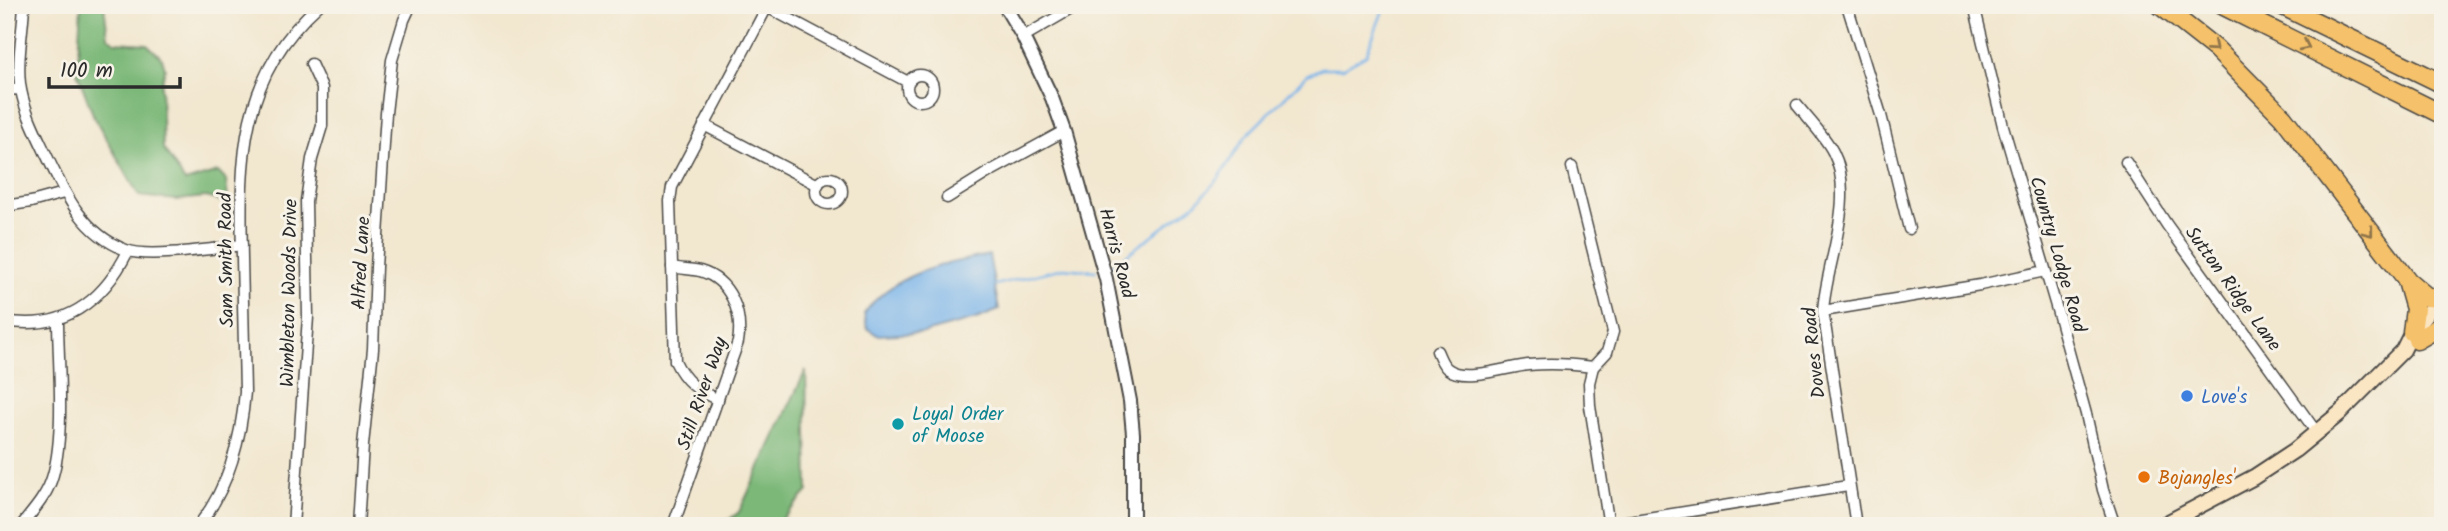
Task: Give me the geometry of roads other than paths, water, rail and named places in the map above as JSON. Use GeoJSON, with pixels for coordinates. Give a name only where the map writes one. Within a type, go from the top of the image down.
{"type":"FeatureCollection","features":[{"type":"Feature","properties":{"kind":"highway"},"geometry":{"type":"LineString","coordinates":[[2160,5],[2216,49],[2283,117],[2406,278],[2420,293],[2442,300]]}},
{"type":"Feature","properties":{"kind":"highway"},"geometry":{"type":"LineString","coordinates":[[2222,5],[2443,115]]}},
{"type":"Feature","properties":{"kind":"highway"},"geometry":{"type":"LineString","coordinates":[[2281,5],[2443,84]]}},
{"type":"Feature","properties":{"kind":"highway"},"geometry":{"type":"LineString","coordinates":[[2406,278],[2415,309],[2411,341]]}},
{"type":"Feature","properties":{"kind":"highway"},"geometry":{"type":"LineString","coordinates":[[2411,341],[2443,325]]}},
{"type":"Feature","properties":{"kind":"main road"},"geometry":{"type":"LineString","coordinates":[[2168,524],[2242,484],[2317,433],[2381,374],[2411,341],[2442,300]]}},
{"type":"Feature","properties":{"kind":"street"},"geometry":{"type":"LineString","coordinates":[[24,5],[20,89],[36,134],[64,193],[85,222],[107,240],[128,251],[158,253],[242,245]]}},
{"type":"Feature","properties":{"kind":"street","name":"Sam Smith Road"},"geometry":{"type":"LineString","coordinates":[[198,526],[224,482],[236,454],[243,422],[245,392],[241,181],[250,116],[260,86],[285,43],[319,5]]}},
{"type":"Feature","properties":{"kind":"street","name":"Alfred Lane"},"geometry":{"type":"LineString","coordinates":[[358,526],[373,349],[386,113],[393,60],[411,5]]}},
{"type":"Feature","properties":{"kind":"street","name":"Harris Road"},"geometry":{"type":"LineString","coordinates":[[1004,5],[1023,37],[1052,98],[1106,279],[1130,401],[1133,434],[1133,526]]}},
{"type":"Feature","properties":{"kind":"street"},"geometry":{"type":"LineString","coordinates":[[1023,37],[1078,5]]}},
{"type":"Feature","properties":{"kind":"street"},"geometry":{"type":"LineString","coordinates":[[1847,5],[1881,115],[1909,229]]}},
{"type":"Feature","properties":{"kind":"street","name":"Country Lodge Road"},"geometry":{"type":"LineString","coordinates":[[1974,5],[2003,126],[2086,414],[2109,513],[2115,526]]}},
{"type":"Feature","properties":{"kind":"street"},"geometry":{"type":"LineString","coordinates":[[718,400],[695,389],[682,376],[675,361],[670,201],[672,187],[767,6],[908,82]]}},
{"type":"Feature","properties":{"kind":"street","name":"Wimbleton Woods Drive"},"geometry":{"type":"LineString","coordinates":[[293,526],[308,317],[306,201],[312,159],[322,126],[322,88],[311,64]]}},
{"type":"Feature","properties":{"kind":"street"},"geometry":{"type":"LineString","coordinates":[[5,90],[20,89]]}},
{"type":"Feature","properties":{"kind":"street","name":"Doves Road"},"geometry":{"type":"LineString","coordinates":[[1797,105],[1833,152],[1841,177],[1840,215],[1824,290],[1823,311],[1856,526]]}},
{"type":"Feature","properties":{"kind":"street"},"geometry":{"type":"LineString","coordinates":[[704,125],[818,185]]}},
{"type":"Feature","properties":{"kind":"street"},"geometry":{"type":"LineString","coordinates":[[947,198],[1064,131]]}},
{"type":"Feature","properties":{"kind":"street","name":"Sutton Ridge Lane"},"geometry":{"type":"LineString","coordinates":[[2126,162],[2167,225],[2317,433]]}},
{"type":"Feature","properties":{"kind":"street"},"geometry":{"type":"LineString","coordinates":[[1572,167],[1614,332],[1607,352],[1593,367],[1589,383],[1590,406],[1609,525]]}},
{"type":"Feature","properties":{"kind":"street"},"geometry":{"type":"LineString","coordinates":[[5,206],[64,193]]}},
{"type":"Feature","properties":{"kind":"street"},"geometry":{"type":"LineString","coordinates":[[5,321],[23,324],[58,319],[83,309],[111,281],[128,251]]}},
{"type":"Feature","properties":{"kind":"street","name":"Still River Way"},"geometry":{"type":"LineString","coordinates":[[672,267],[701,271],[714,278],[737,306],[741,326],[738,342],[673,526]]}},
{"type":"Feature","properties":{"kind":"street"},"geometry":{"type":"LineString","coordinates":[[1823,311],[1980,285],[2045,271]]}},
{"type":"Feature","properties":{"kind":"street"},"geometry":{"type":"LineString","coordinates":[[21,526],[41,500],[56,461],[59,438],[58,319]]}},
{"type":"Feature","properties":{"kind":"street"},"geometry":{"type":"LineString","coordinates":[[1437,351],[1449,371],[1466,374],[1566,363],[1593,367]]}},
{"type":"Feature","properties":{"kind":"street"},"geometry":{"type":"LineString","coordinates":[[1597,526],[1849,486]]}},
{"type":"Feature","properties":{"kind":"street","name":"Country Lodge Road"},"geometry":{"type":"LineString","coordinates":[[2109,513],[2109,526]]}},
{"type":"Feature","properties":{"kind":"water"},"geometry":{"type":"Polygon","coordinates":[[[989,255],[999,310],[924,333],[877,335],[867,328],[864,314],[875,300],[903,280],[936,267],[989,255]]]}},
{"type":"Feature","properties":{"kind":"waterway"},"geometry":{"type":"LineString","coordinates":[[1109,268],[1197,202],[1219,178],[1246,136],[1307,75],[1322,68],[1343,68],[1366,55],[1385,5]]}},
{"type":"Feature","properties":{"kind":"waterway"},"geometry":{"type":"LineString","coordinates":[[995,285],[1063,268],[1096,271]]}},
{"type":"Feature","properties":{"kind":"place","name":"Love's"},"geometry":{"type":"Point","coordinates":[2187,396]}},
{"type":"Feature","properties":{"kind":"place","name":"Loyal Order of Moose"},"geometry":{"type":"Point","coordinates":[898,424]}},
{"type":"Feature","properties":{"kind":"place","name":"Bojangles'"},"geometry":{"type":"Point","coordinates":[2144,477]}}]}
